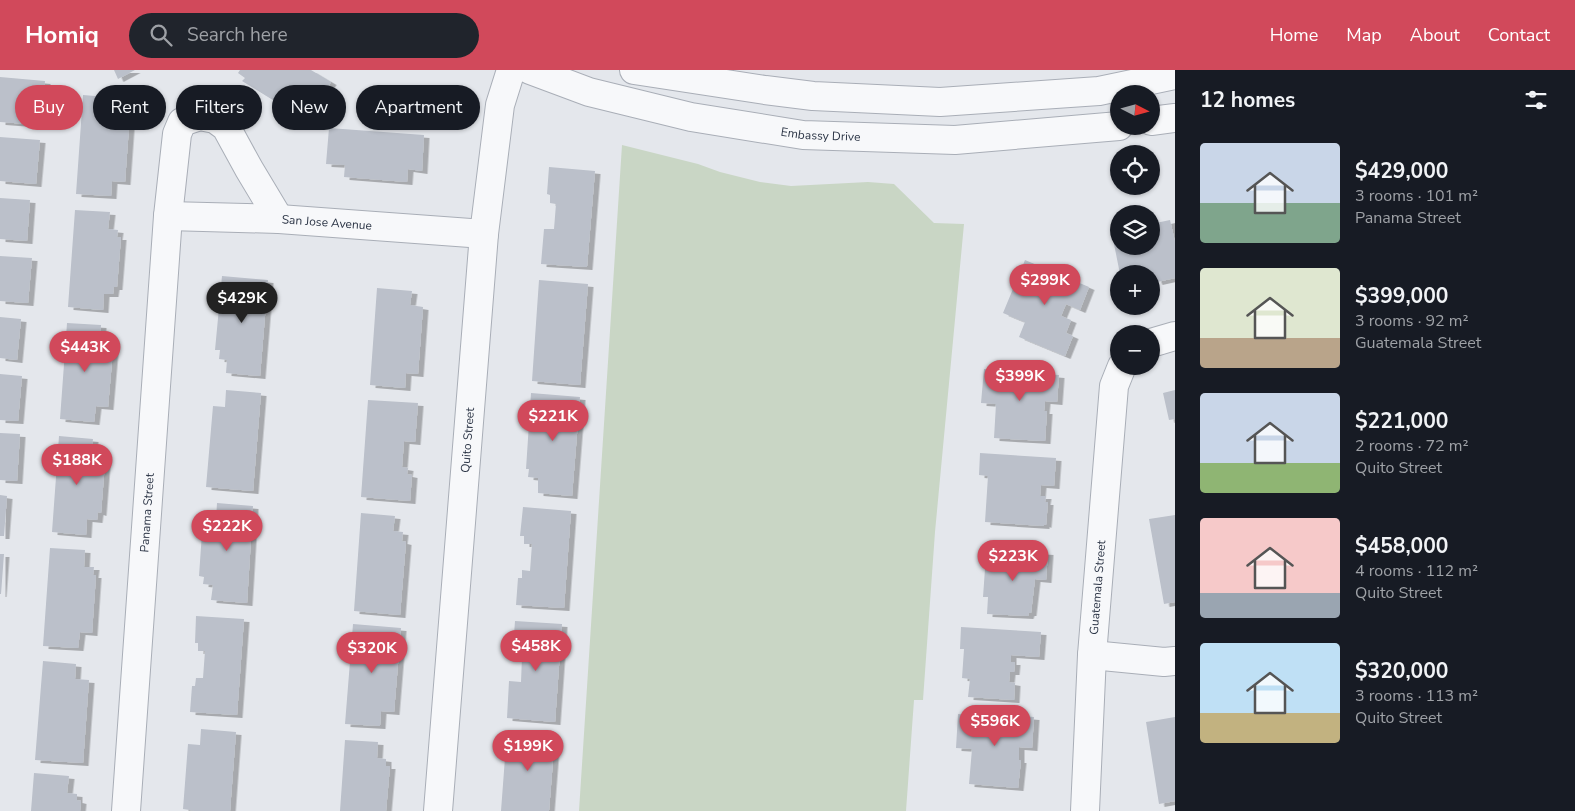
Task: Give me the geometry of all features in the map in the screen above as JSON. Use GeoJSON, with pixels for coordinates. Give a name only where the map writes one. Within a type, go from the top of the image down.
{"type":"FeatureCollection","features":[{"type":"Feature","properties":{"kind":"street","name":"Quito Street"},"geometry":{"type":"LineString","coordinates":[[438,811],[484,234],[500,106],[510,70]]}},
{"type":"Feature","properties":{"kind":"street","name":"Embassy Drive"},"geometry":{"type":"LineString","coordinates":[[530,70],[558,75],[589,92],[691,117],[803,134],[955,140],[1110,127]]}},
{"type":"Feature","properties":{"kind":"street"},"geometry":{"type":"LineString","coordinates":[[634,70],[813,96],[940,102],[1099,91],[1175,75]]}},
{"type":"Feature","properties":{"kind":"street","name":"Panama Street"},"geometry":{"type":"LineString","coordinates":[[126,811],[168,216],[177,134],[182,122],[200,116],[215,119],[226,127],[279,219]]}},
{"type":"Feature","properties":{"kind":"street"},"geometry":{"type":"LineString","coordinates":[[1160,120],[1175,118]]}},
{"type":"Feature","properties":{"kind":"street","name":"San Jose Avenue"},"geometry":{"type":"LineString","coordinates":[[168,216],[279,219],[484,234]]}},
{"type":"Feature","properties":{"kind":"street"},"geometry":{"type":"LineString","coordinates":[[1160,340],[1175,336]]}},
{"type":"Feature","properties":{"kind":"street","name":"Guatemala Street"},"geometry":{"type":"LineString","coordinates":[[1085,811],[1092,655],[1114,386],[1118,375]]}},
{"type":"Feature","properties":{"kind":"street"},"geometry":{"type":"LineString","coordinates":[[1092,655],[1164,662],[1175,660]]}},
{"type":"Feature","properties":{"kind":"green space"},"geometry":{"type":"Polygon","coordinates":[[[622,145],[760,182],[791,186],[868,182],[894,184],[934,223],[964,224],[935,532],[923,700],[914,700],[906,811],[579,811],[622,145]]]}},
{"type":"Feature","properties":{"kind":"building"},"geometry":{"type":"Polygon","coordinates":[[[114,70],[135,70],[118,79],[114,70]]]}},
{"type":"Feature","properties":{"kind":"building"},"geometry":{"type":"Polygon","coordinates":[[[240,70],[311,70],[331,82],[329,85],[272,85],[272,99],[262,93],[262,85],[248,85],[242,81],[245,78],[238,73],[240,70]]]}},
{"type":"Feature","properties":{"kind":"building"},"geometry":{"type":"Polygon","coordinates":[[[0,77],[45,81],[45,85],[15,85],[15,123],[0,122],[0,77]]]}},
{"type":"Feature","properties":{"kind":"building"},"geometry":{"type":"Polygon","coordinates":[[[83,95],[93,96],[93,130],[129,130],[125,182],[112,181],[111,196],[76,194],[81,130],[83,130],[83,95]]]}},
{"type":"Feature","properties":{"kind":"building"},"geometry":{"type":"Polygon","coordinates":[[[346,129],[424,135],[422,171],[408,169],[407,182],[344,177],[345,165],[326,164],[329,130],[346,129]]]}},
{"type":"Feature","properties":{"kind":"building"},"geometry":{"type":"Polygon","coordinates":[[[0,137],[40,140],[36,184],[0,181],[0,137]]]}},
{"type":"Feature","properties":{"kind":"building"},"geometry":{"type":"Polygon","coordinates":[[[549,167],[595,171],[587,267],[541,264],[544,229],[554,229],[556,204],[550,203],[550,195],[547,194],[549,167]]]}},
{"type":"Feature","properties":{"kind":"building"},"geometry":{"type":"Polygon","coordinates":[[[0,198],[30,200],[27,241],[0,239],[0,198]]]}},
{"type":"Feature","properties":{"kind":"building"},"geometry":{"type":"Polygon","coordinates":[[[75,210],[110,212],[108,229],[118,230],[117,237],[121,237],[117,287],[114,287],[113,294],[104,294],[103,310],[68,307],[75,210]]]}},
{"type":"Feature","properties":{"kind":"building"},"geometry":{"type":"Polygon","coordinates":[[[1170,220],[1175,242],[1175,278],[1160,281],[1160,265],[1118,265],[1116,255],[1160,255],[1160,222],[1170,220]]]}},
{"type":"Feature","properties":{"kind":"building"},"geometry":{"type":"Polygon","coordinates":[[[0,256],[32,258],[28,303],[0,301],[0,256]]]}},
{"type":"Feature","properties":{"kind":"building"},"geometry":{"type":"Polygon","coordinates":[[[1025,260],[1089,287],[1080,310],[1066,304],[1061,316],[1071,320],[1066,333],[1073,336],[1065,356],[1019,337],[1025,322],[1003,313],[1025,260]]]}},
{"type":"Feature","properties":{"kind":"building"},"geometry":{"type":"Polygon","coordinates":[[[222,276],[268,280],[260,376],[226,373],[227,360],[219,359],[220,350],[215,350],[222,276]]]}},
{"type":"Feature","properties":{"kind":"building"},"geometry":{"type":"Polygon","coordinates":[[[539,280],[588,284],[580,385],[532,381],[539,280]]]}},
{"type":"Feature","properties":{"kind":"building"},"geometry":{"type":"Polygon","coordinates":[[[377,288],[412,291],[410,305],[423,307],[418,374],[406,373],[405,388],[370,385],[377,288]]]}},
{"type":"Feature","properties":{"kind":"building"},"geometry":{"type":"Polygon","coordinates":[[[0,317],[21,319],[17,360],[0,358],[0,317]]]}},
{"type":"Feature","properties":{"kind":"building"},"geometry":{"type":"Polygon","coordinates":[[[67,323],[101,325],[100,340],[110,342],[109,349],[113,350],[108,407],[96,406],[94,422],[60,419],[67,323]]]}},
{"type":"Feature","properties":{"kind":"building"},"geometry":{"type":"Polygon","coordinates":[[[984,369],[1059,375],[1057,402],[1045,401],[1044,411],[1047,411],[1045,441],[994,438],[996,404],[981,403],[984,369]]]}},
{"type":"Feature","properties":{"kind":"building"},"geometry":{"type":"Polygon","coordinates":[[[0,374],[22,376],[18,421],[0,420],[0,374]]]}},
{"type":"Feature","properties":{"kind":"building"},"geometry":{"type":"Polygon","coordinates":[[[226,390],[261,393],[253,491],[206,487],[213,406],[225,407],[226,390]]]}},
{"type":"Feature","properties":{"kind":"building"},"geometry":{"type":"Polygon","coordinates":[[[1175,390],[1175,419],[1169,420],[1163,393],[1175,390]]]}},
{"type":"Feature","properties":{"kind":"building"},"geometry":{"type":"Polygon","coordinates":[[[531,393],[580,397],[572,496],[538,493],[538,478],[528,477],[529,469],[526,469],[531,393]]]}},
{"type":"Feature","properties":{"kind":"building"},"geometry":{"type":"Polygon","coordinates":[[[368,400],[418,403],[415,442],[404,441],[402,467],[408,468],[407,474],[412,475],[410,501],[361,497],[368,400]]]}},
{"type":"Feature","properties":{"kind":"building"},"geometry":{"type":"Polygon","coordinates":[[[0,433],[20,434],[17,481],[0,480],[0,433]]]}},
{"type":"Feature","properties":{"kind":"building"},"geometry":{"type":"Polygon","coordinates":[[[59,436],[93,439],[91,455],[102,456],[101,463],[105,463],[101,513],[98,512],[97,520],[87,519],[86,535],[52,532],[59,436]]]}},
{"type":"Feature","properties":{"kind":"building"},"geometry":{"type":"Polygon","coordinates":[[[980,453],[1056,458],[1054,486],[1041,485],[1040,496],[1046,496],[1045,502],[1048,502],[1046,525],[985,522],[988,476],[979,475],[980,453]]]}},
{"type":"Feature","properties":{"kind":"building"},"geometry":{"type":"Polygon","coordinates":[[[0,495],[7,496],[4,536],[0,536],[0,495]]]}},
{"type":"Feature","properties":{"kind":"building"},"geometry":{"type":"Polygon","coordinates":[[[217,503],[253,506],[247,603],[211,600],[213,585],[203,584],[204,577],[199,576],[203,518],[216,519],[217,503]]]}},
{"type":"Feature","properties":{"kind":"building"},"geometry":{"type":"Polygon","coordinates":[[[523,507],[571,511],[564,608],[516,605],[518,578],[522,578],[522,570],[530,571],[532,544],[524,544],[524,536],[520,536],[523,507]]]}},
{"type":"Feature","properties":{"kind":"building"},"geometry":{"type":"Polygon","coordinates":[[[361,513],[395,516],[393,531],[403,532],[402,541],[406,542],[400,615],[354,611],[361,513]]]}},
{"type":"Feature","properties":{"kind":"building"},"geometry":{"type":"Polygon","coordinates":[[[1175,515],[1175,602],[1164,604],[1149,519],[1175,515]]]}},
{"type":"Feature","properties":{"kind":"building"},"geometry":{"type":"Polygon","coordinates":[[[50,548],[85,550],[84,567],[94,567],[93,575],[96,575],[92,633],[80,632],[78,648],[43,646],[50,548]]]}},
{"type":"Feature","properties":{"kind":"building"},"geometry":{"type":"Polygon","coordinates":[[[1021,550],[1048,552],[1046,580],[1035,579],[1031,613],[1028,616],[987,614],[988,597],[983,597],[986,555],[1020,557],[1021,550]]]}},
{"type":"Feature","properties":{"kind":"building"},"geometry":{"type":"Polygon","coordinates":[[[0,554],[4,554],[1,594],[0,594],[0,554]]]}},
{"type":"Feature","properties":{"kind":"building"},"geometry":{"type":"Polygon","coordinates":[[[196,616],[244,619],[237,715],[190,712],[192,686],[195,686],[196,678],[203,678],[205,651],[198,651],[198,643],[195,643],[196,616]]]}},
{"type":"Feature","properties":{"kind":"building"},"geometry":{"type":"Polygon","coordinates":[[[515,621],[562,624],[555,722],[507,718],[509,681],[521,682],[522,657],[515,656],[516,648],[513,648],[515,621]]]}},
{"type":"Feature","properties":{"kind":"building"},"geometry":{"type":"Polygon","coordinates":[[[353,624],[401,628],[394,712],[381,711],[380,726],[345,724],[353,624]]]}},
{"type":"Feature","properties":{"kind":"building"},"geometry":{"type":"Polygon","coordinates":[[[961,627],[1041,632],[1039,657],[1011,655],[1011,662],[1015,662],[1014,672],[1010,672],[1009,682],[1015,683],[1014,700],[968,697],[970,679],[962,678],[964,649],[960,649],[961,627]]]}},
{"type":"Feature","properties":{"kind":"building"},"geometry":{"type":"Polygon","coordinates":[[[43,661],[76,664],[75,679],[89,680],[83,763],[35,760],[43,661]]]}},
{"type":"Feature","properties":{"kind":"building"},"geometry":{"type":"Polygon","coordinates":[[[958,714],[1010,718],[1010,715],[1034,717],[1032,748],[1019,747],[1019,760],[1021,760],[1018,788],[969,784],[972,749],[956,748],[958,714]]]}},
{"type":"Feature","properties":{"kind":"building"},"geometry":{"type":"Polygon","coordinates":[[[1175,717],[1175,801],[1159,804],[1146,722],[1175,717]]]}},
{"type":"Feature","properties":{"kind":"building"},"geometry":{"type":"Polygon","coordinates":[[[201,729],[236,732],[230,811],[183,809],[188,744],[200,745],[201,729]]]}},
{"type":"Feature","properties":{"kind":"building"},"geometry":{"type":"Polygon","coordinates":[[[507,731],[555,735],[549,811],[501,811],[507,731]]]}},
{"type":"Feature","properties":{"kind":"building"},"geometry":{"type":"Polygon","coordinates":[[[345,740],[378,742],[377,758],[386,759],[386,766],[390,766],[386,811],[340,811],[345,740]]]}},
{"type":"Feature","properties":{"kind":"building"},"geometry":{"type":"Polygon","coordinates":[[[34,773],[69,776],[67,793],[77,794],[77,800],[81,801],[80,811],[31,811],[34,773]]]}}]}
